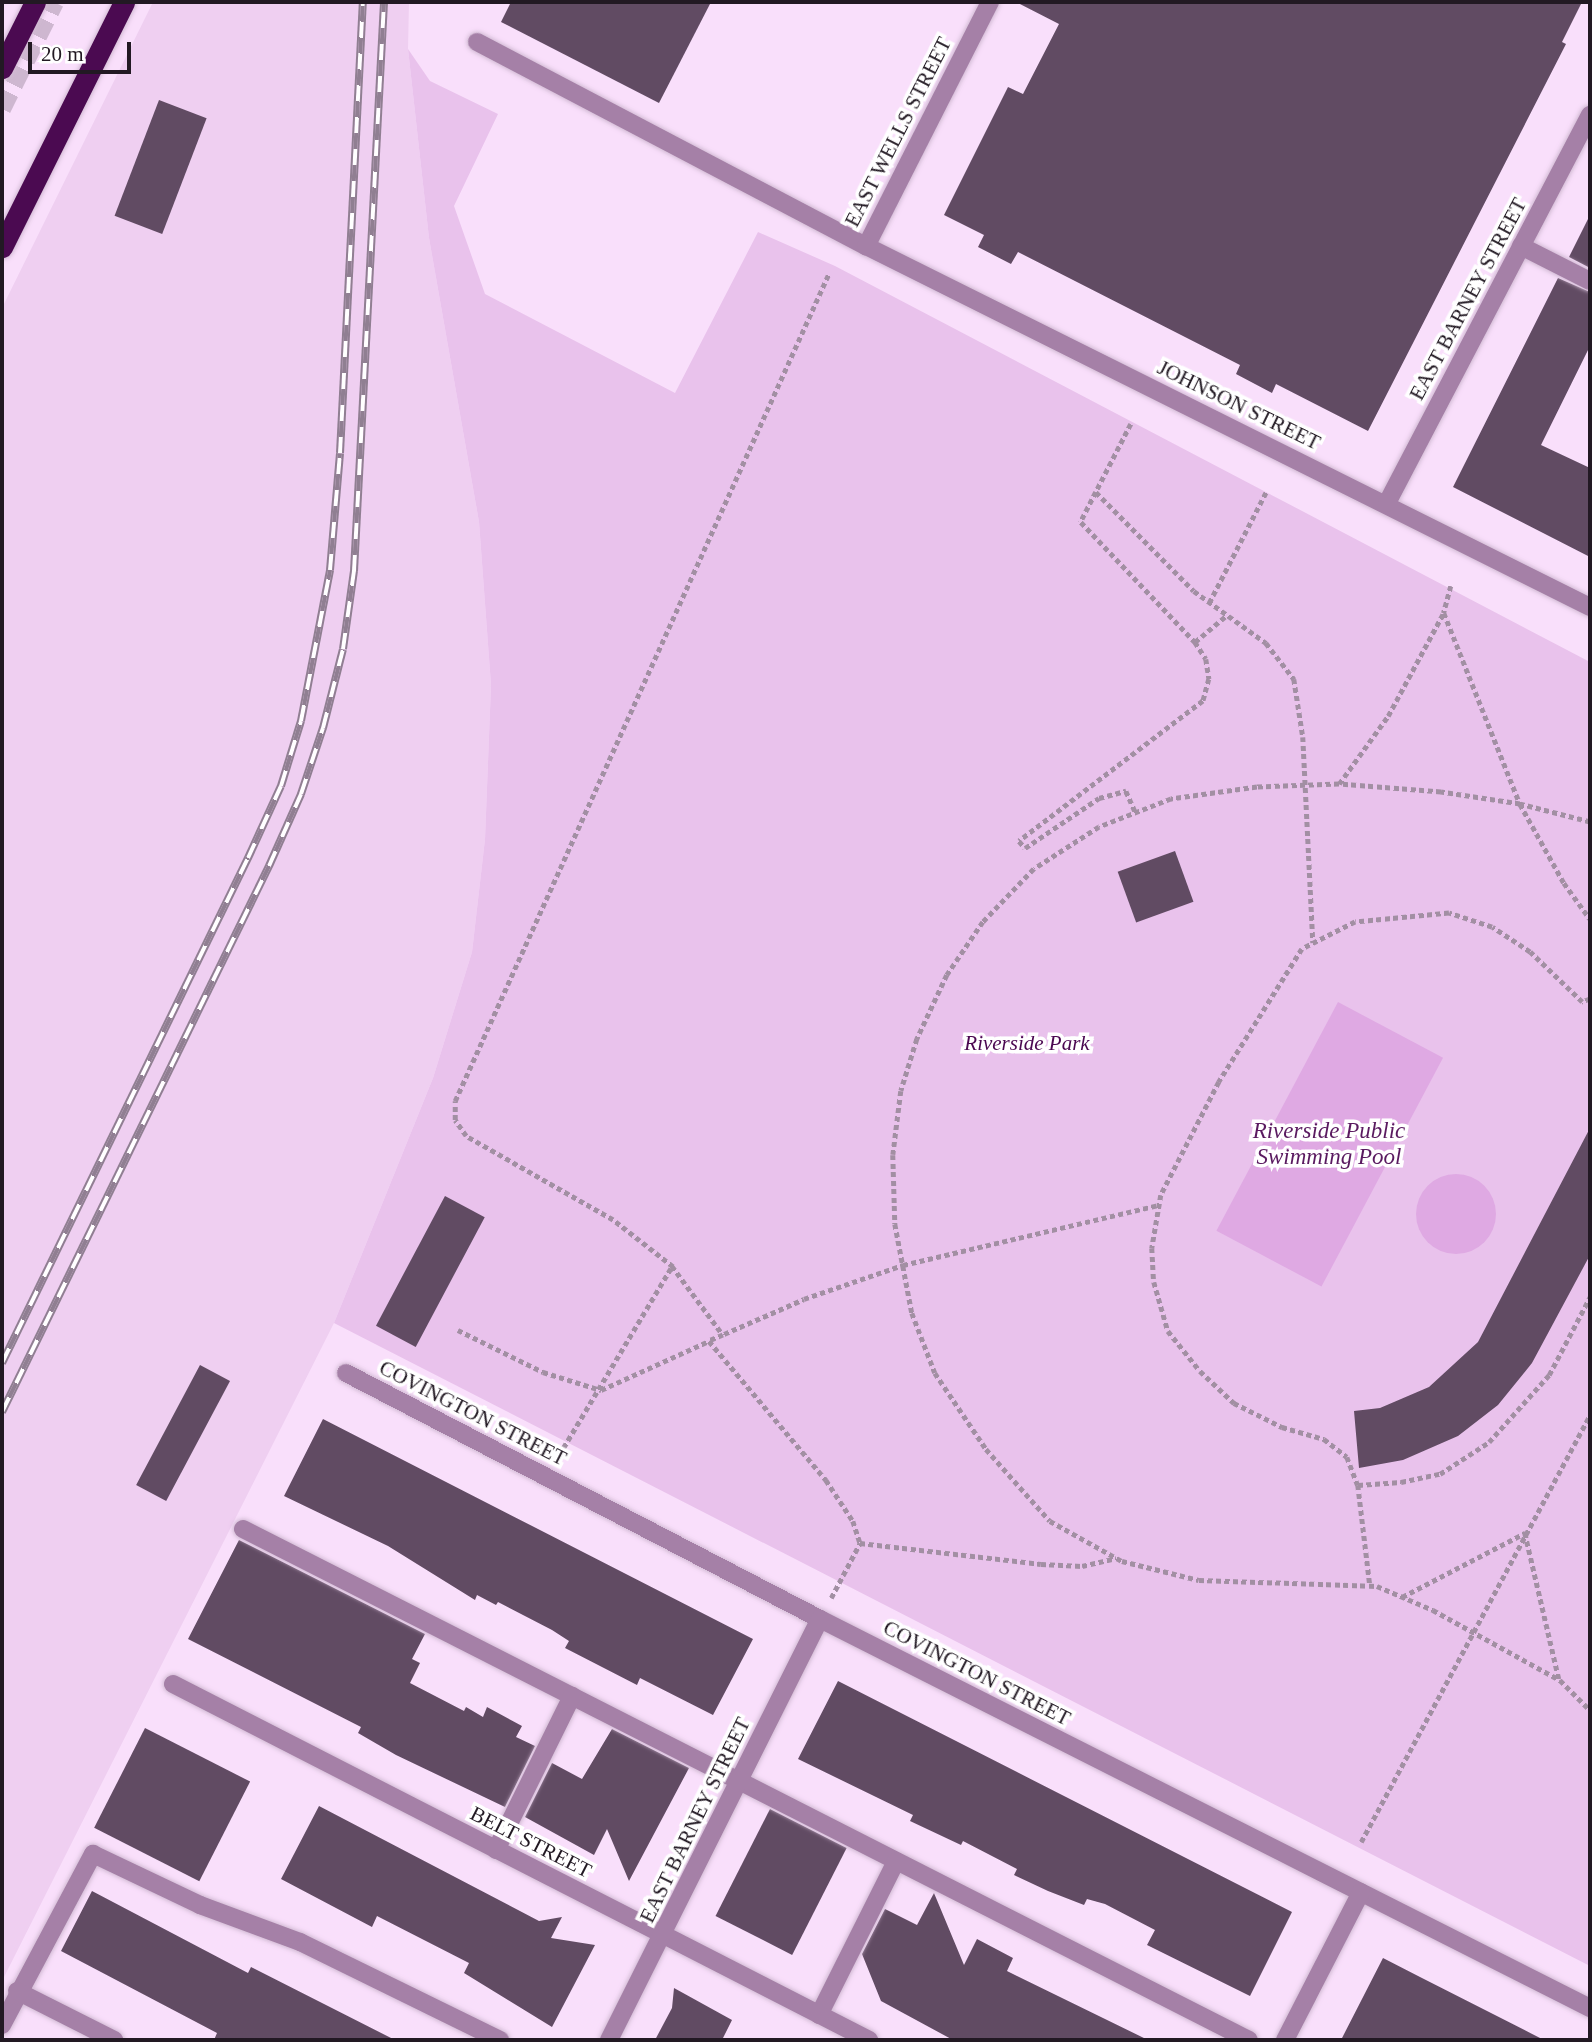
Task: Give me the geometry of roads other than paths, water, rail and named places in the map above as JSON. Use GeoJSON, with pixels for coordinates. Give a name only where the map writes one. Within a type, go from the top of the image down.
{"type":"FeatureCollection","features":[{"type":"Feature","properties":{"kind":"highway"},"geometry":{"type":"LineString","coordinates":[[2,68],[35,2]]}},
{"type":"Feature","properties":{"kind":"highway"},"geometry":{"type":"LineString","coordinates":[[2,247],[124,2]]}},
{"type":"Feature","properties":{"kind":"street","name":"EAST WELLS STREET"},"geometry":{"type":"LineString","coordinates":[[866,246],[990,2]]}},
{"type":"Feature","properties":{"kind":"street","name":"JOHNSON STREET"},"geometry":{"type":"LineString","coordinates":[[477,42],[866,246],[1387,503],[1590,607]]}},
{"type":"Feature","properties":{"kind":"street","name":"EAST BARNEY STREET"},"geometry":{"type":"LineString","coordinates":[[1387,503],[1590,115]]}},
{"type":"Feature","properties":{"kind":"street"},"geometry":{"type":"LineString","coordinates":[[1521,246],[1590,281]]}},
{"type":"Feature","properties":{"kind":"street","name":"COVINGTON STREET"},"geometry":{"type":"LineString","coordinates":[[346,1373],[820,1619],[1590,2008]]}},
{"type":"Feature","properties":{"kind":"street"},"geometry":{"type":"LineString","coordinates":[[243,1529],[1249,2040]]}},
{"type":"Feature","properties":{"kind":"street","name":"EAST BARNEY STREET"},"geometry":{"type":"LineString","coordinates":[[609,2040],[820,1619]]}},
{"type":"Feature","properties":{"kind":"street","name":"BELT STREET"},"geometry":{"type":"LineString","coordinates":[[173,1685],[869,2040]]}},
{"type":"Feature","properties":{"kind":"street"},"geometry":{"type":"LineString","coordinates":[[496,1850],[572,1696]]}},
{"type":"Feature","properties":{"kind":"street"},"geometry":{"type":"LineString","coordinates":[[2,2025],[17,1992],[93,1854],[200,1905],[300,1942],[499,2040]]}},
{"type":"Feature","properties":{"kind":"street"},"geometry":{"type":"LineString","coordinates":[[819,2015],[896,1861]]}},
{"type":"Feature","properties":{"kind":"street"},"geometry":{"type":"LineString","coordinates":[[1285,2040],[1361,1892]]}},
{"type":"Feature","properties":{"kind":"street"},"geometry":{"type":"LineString","coordinates":[[17,1992],[114,2040]]}},
{"type":"Feature","properties":{"kind":"water","name":"Riverside Public Swimming Pool"},"geometry":{"type":"Polygon","coordinates":[[[1338,1002],[1443,1058],[1321,1287],[1216,1231],[1338,1002]]]}},
{"type":"Feature","properties":{"kind":"water"},"geometry":{"type":"Polygon","coordinates":[[[1456,1174],[1471,1177],[1484,1186],[1493,1199],[1496,1214],[1493,1229],[1484,1242],[1471,1251],[1456,1254],[1441,1251],[1428,1242],[1419,1229],[1416,1214],[1419,1199],[1428,1186],[1441,1177],[1456,1174]]]}},
{"type":"Feature","properties":{"kind":"tunnel"},"geometry":{"type":"LineString","coordinates":[[2,109],[55,2]]}},
{"type":"Feature","properties":{"kind":"railway"},"geometry":{"type":"LineString","coordinates":[[2,1363],[248,858],[281,786],[301,721],[330,570],[340,453],[363,2]]}},
{"type":"Feature","properties":{"kind":"railway"},"geometry":{"type":"LineString","coordinates":[[2,1412],[269,866],[301,794],[323,728],[343,649],[354,571],[384,2]]}},
{"type":"Feature","properties":{"kind":"park label","name":"Riverside Park"},"geometry":{"type":"Point","coordinates":[1027,1043]}}]}
